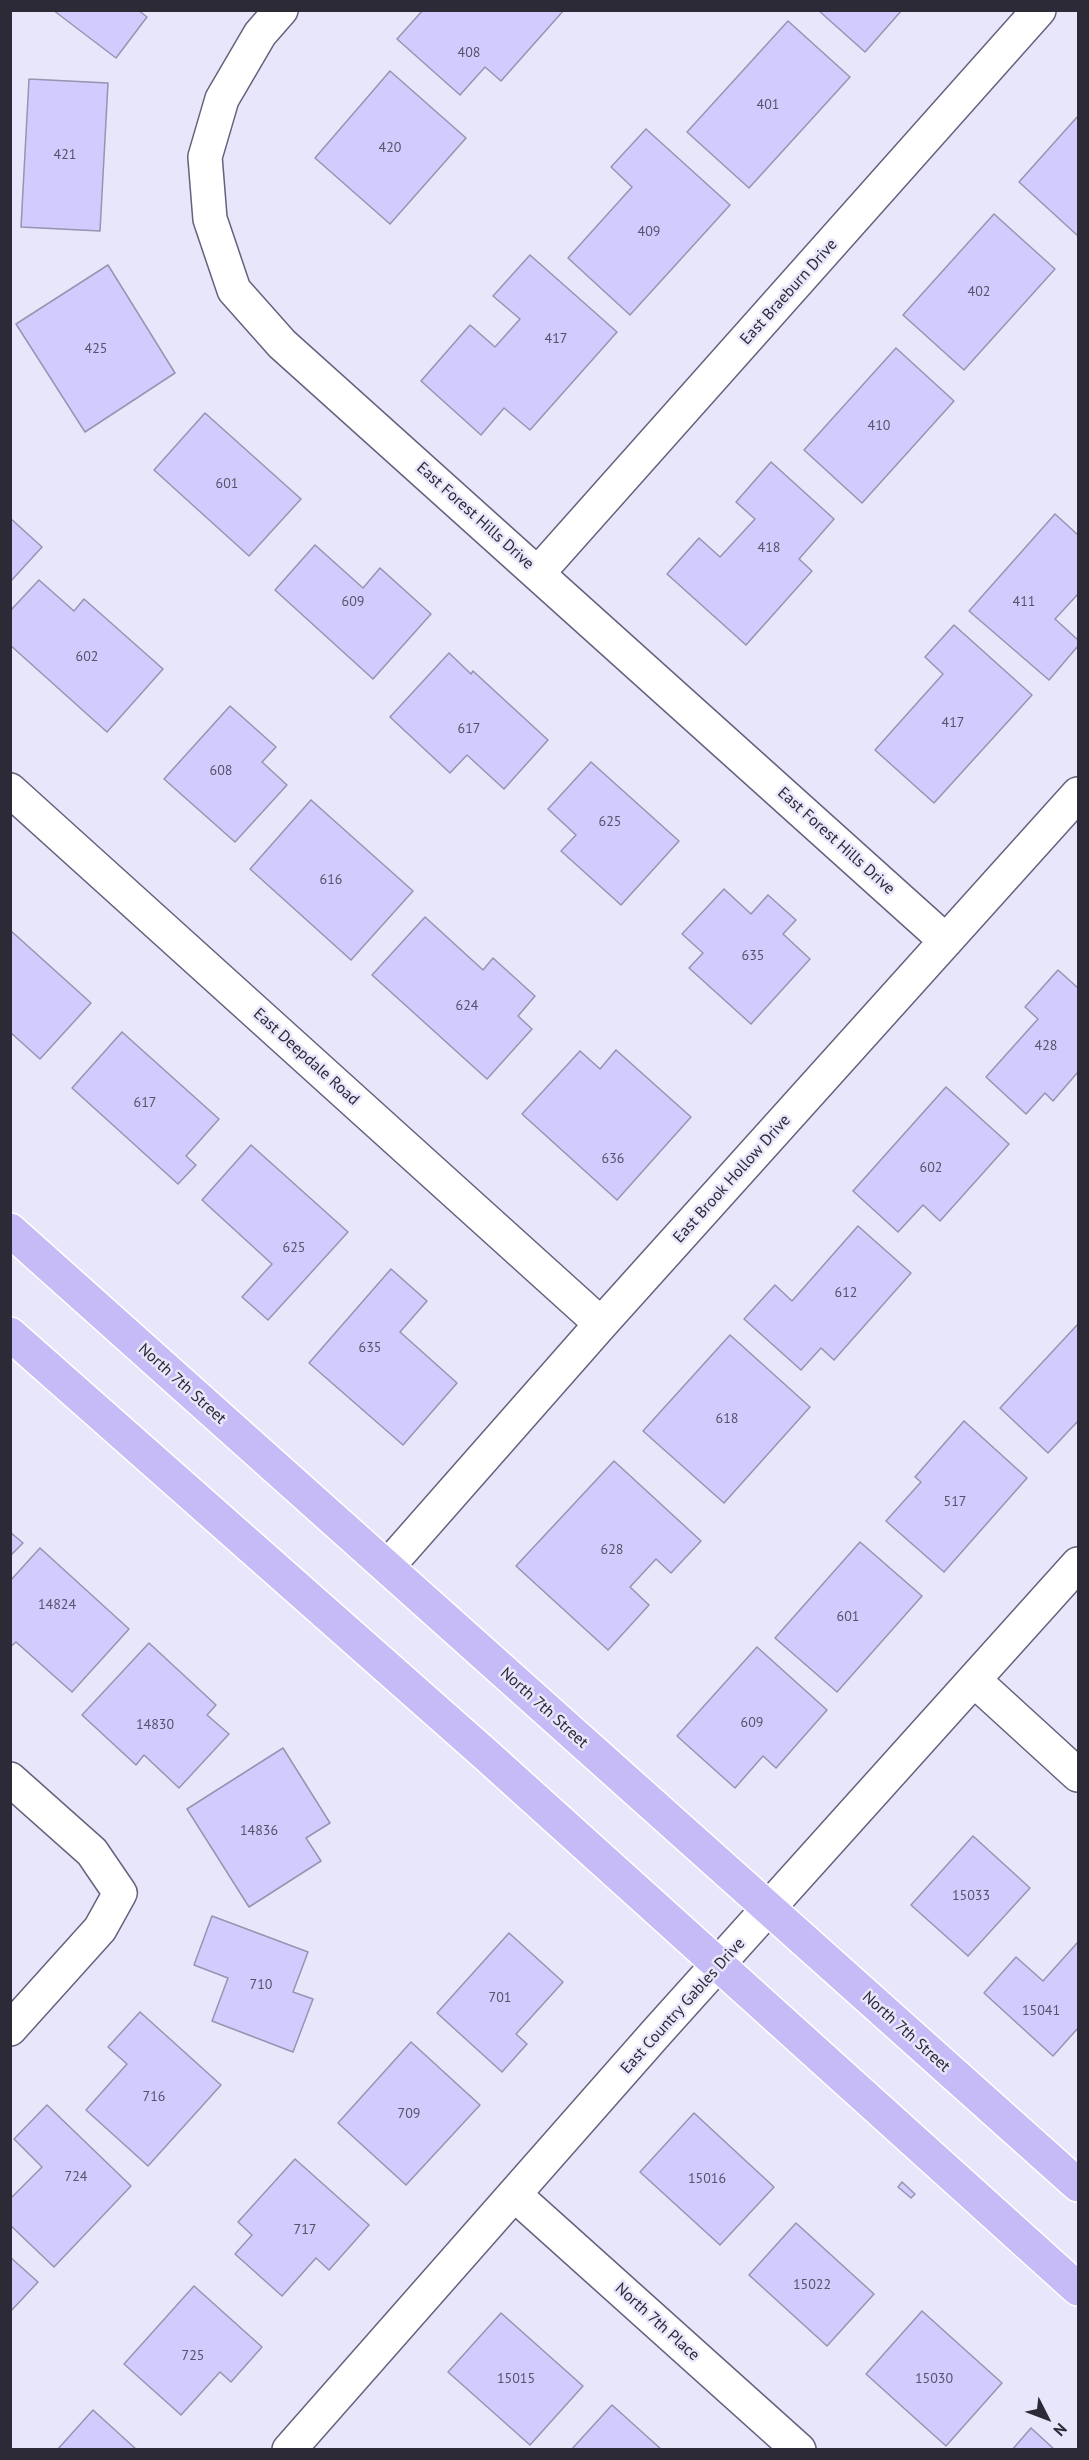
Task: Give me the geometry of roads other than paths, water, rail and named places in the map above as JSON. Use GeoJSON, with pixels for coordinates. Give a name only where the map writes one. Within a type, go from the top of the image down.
{"type":"FeatureCollection","features":[{"type":"Feature","properties":{"kind":"main road","name":"North 7th Street"},"geometry":{"type":"LineString","coordinates":[[10,1230],[1078,2185]]}},
{"type":"Feature","properties":{"kind":"main road"},"geometry":{"type":"LineString","coordinates":[[10,1334],[719,1965],[1078,2289]]}},
{"type":"Feature","properties":{"kind":"street","name":"East Forest Hills Drive"},"geometry":{"type":"LineString","coordinates":[[281,10],[260,34],[222,99],[205,158],[210,219],[234,290],[282,344],[946,941]]}},
{"type":"Feature","properties":{"kind":"street","name":"East Braeburn Drive"},"geometry":{"type":"LineString","coordinates":[[538,573],[1039,10]]}},
{"type":"Feature","properties":{"kind":"street","name":"East Deepdale Road"},"geometry":{"type":"LineString","coordinates":[[10,790],[601,1324]]}},
{"type":"Feature","properties":{"kind":"street","name":"East Brook Hollow Drive"},"geometry":{"type":"LineString","coordinates":[[388,1566],[601,1324],[1078,794]]}},
{"type":"Feature","properties":{"kind":"street","name":"East Country Gables Drive"},"geometry":{"type":"LineString","coordinates":[[289,2450],[1078,1564]]}},
{"type":"Feature","properties":{"kind":"street"},"geometry":{"type":"LineString","coordinates":[[974,1680],[1078,1775]]}},
{"type":"Feature","properties":{"kind":"street"},"geometry":{"type":"LineString","coordinates":[[10,1779],[92,1852],[120,1893],[100,1929],[10,2029]]}},
{"type":"Feature","properties":{"kind":"street","name":"North 7th Place"},"geometry":{"type":"LineString","coordinates":[[515,2195],[799,2450]]}}]}
